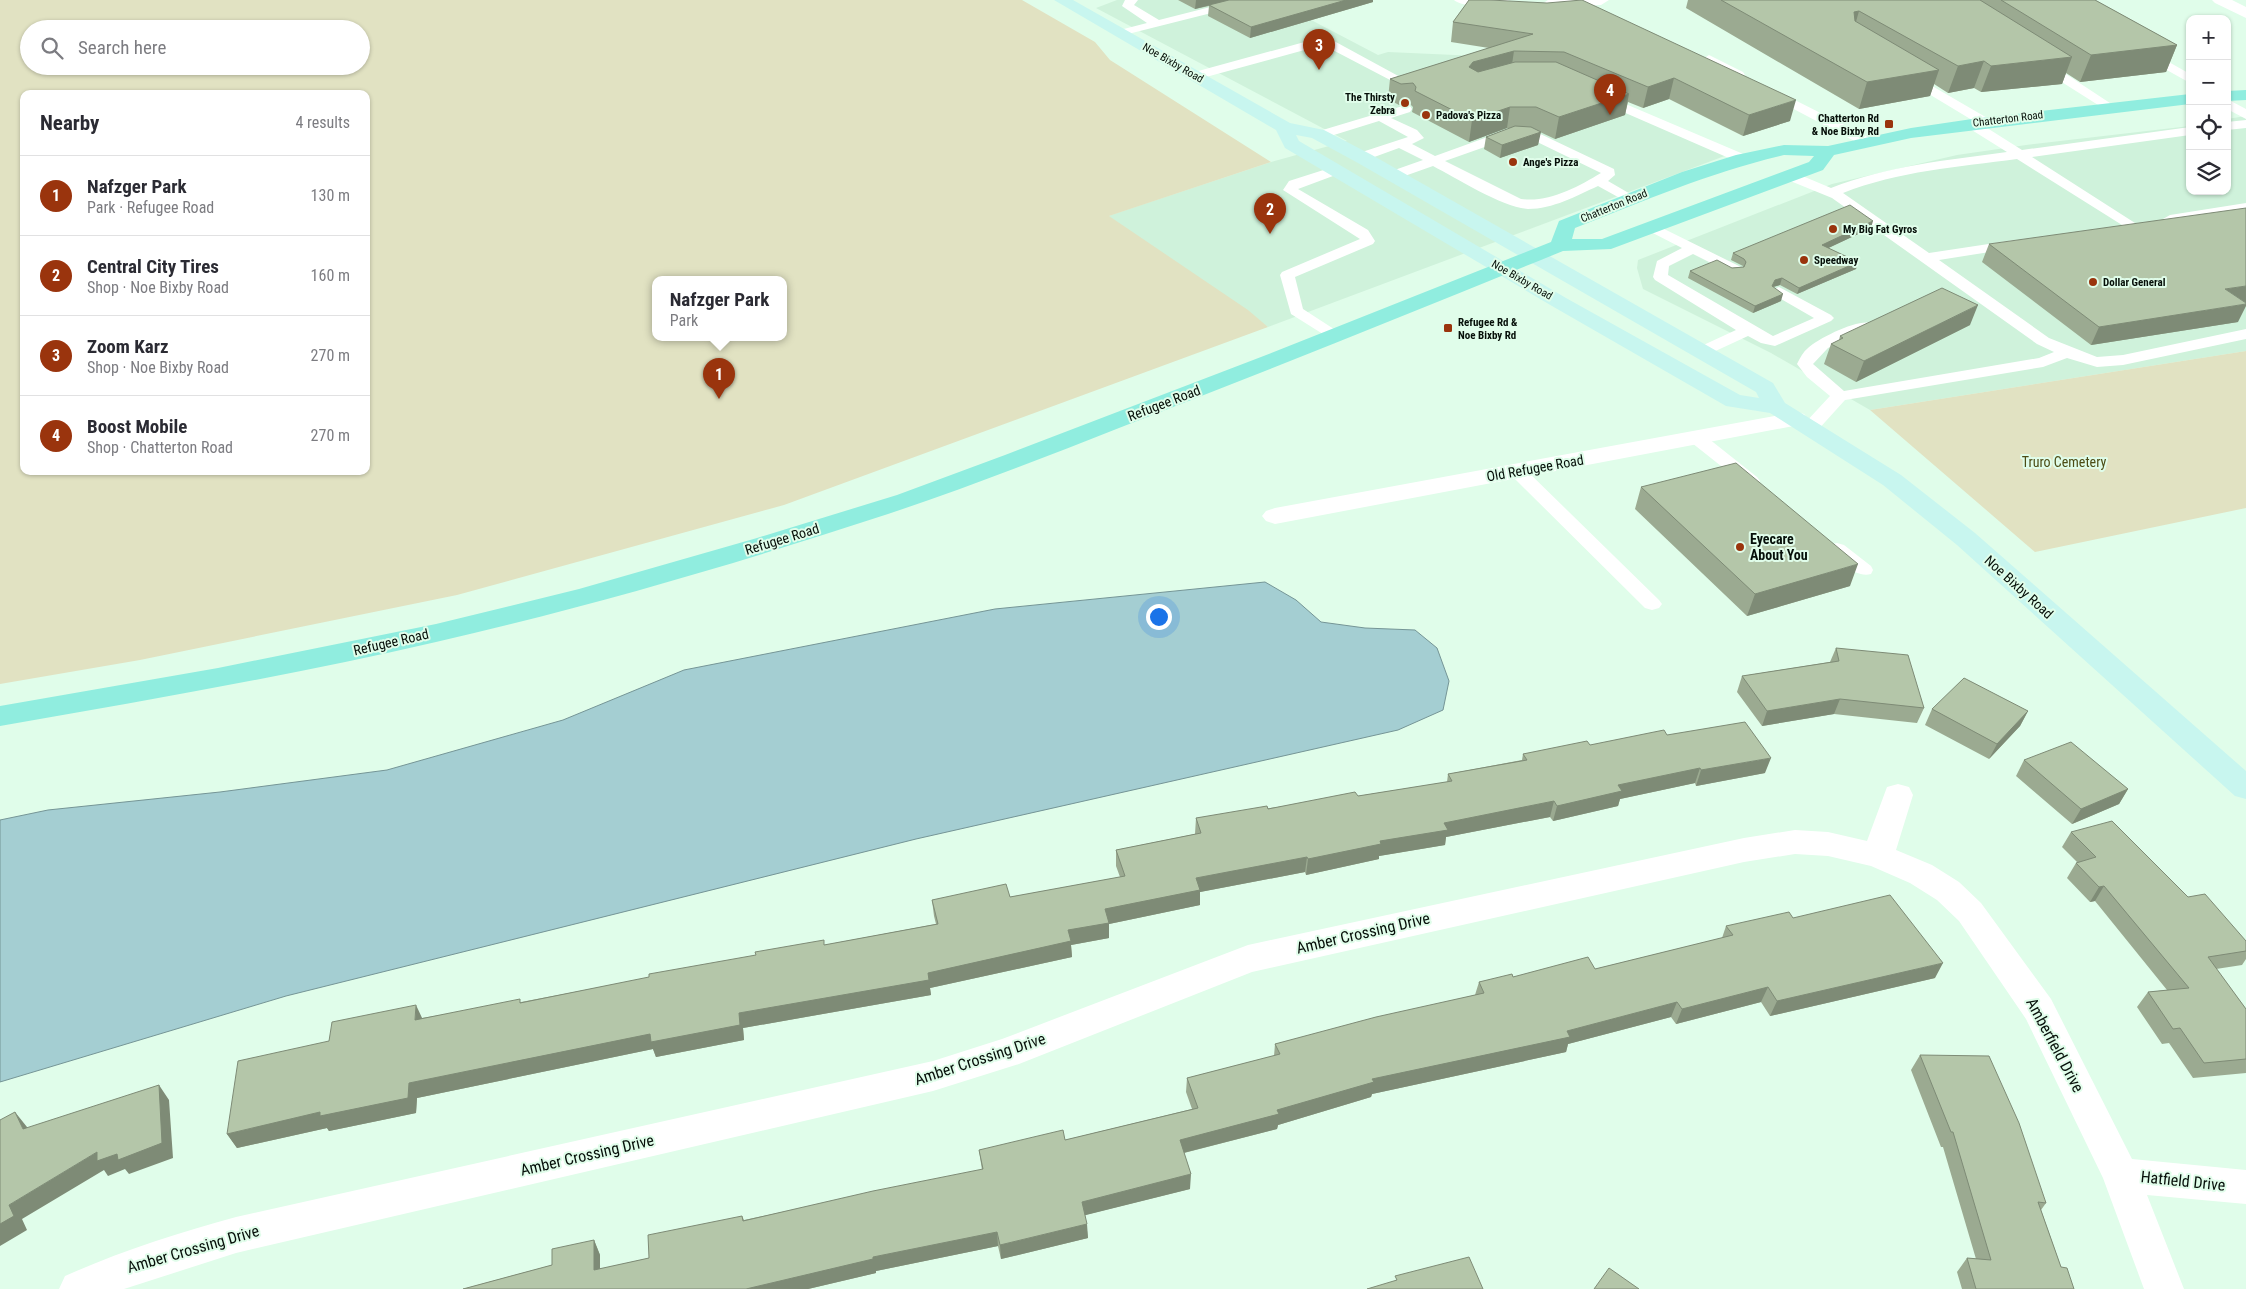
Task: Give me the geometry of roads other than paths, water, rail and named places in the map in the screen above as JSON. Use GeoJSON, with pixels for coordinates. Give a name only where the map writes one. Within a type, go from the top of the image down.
{"type":"FeatureCollection","features":[{"type":"Feature","properties":{"kind":"main road"},"geometry":{"type":"LineString","coordinates":[[2231,96],[2246,95]]}},
{"type":"Feature","properties":{"kind":"main road","name":"Chatterton Road"},"geometry":{"type":"LineString","coordinates":[[1560,245],[1566,225],[1689,176],[1743,159],[1784,150],[1828,152],[1867,142],[1978,123],[2186,99]]}},
{"type":"Feature","properties":{"kind":"main road","name":"Chatterton Road"},"geometry":{"type":"LineString","coordinates":[[1533,256],[1560,245],[1604,245],[1816,166],[1828,152]]}},
{"type":"Feature","properties":{"kind":"main road","name":"Refugee Road"},"geometry":{"type":"LineString","coordinates":[[0,716],[137,693],[300,662],[568,600],[675,571],[884,507],[1122,419],[1533,256]]}},
{"type":"Feature","properties":{"kind":"street","name":"Noe Bixby Road"},"geometry":{"type":"LineString","coordinates":[[1062,0],[1284,127],[1321,135],[1703,351],[1765,388],[1776,407]]}},
{"type":"Feature","properties":{"kind":"street"},"geometry":{"type":"LineString","coordinates":[[1462,0],[1527,5],[1602,0]]}},
{"type":"Feature","properties":{"kind":"street"},"geometry":{"type":"LineString","coordinates":[[2220,0],[2246,13]]}},
{"type":"Feature","properties":{"kind":"street","name":"Noe Bixby Road"},"geometry":{"type":"LineString","coordinates":[[1284,127],[1291,144],[1502,268],[1734,401],[1776,407],[1892,480],[1924,504],[2246,788]]}},
{"type":"Feature","properties":{"kind":"street","name":"Old Refugee Road"},"geometry":{"type":"LineString","coordinates":[[1275,516],[1698,438],[1803,424]]}},
{"type":"Feature","properties":{"kind":"street"},"geometry":{"type":"LineString","coordinates":[[1878,856],[1898,795]]}},
{"type":"Feature","properties":{"kind":"street","name":"Amber Crossing Drive"},"geometry":{"type":"LineString","coordinates":[[79,1289],[117,1271],[159,1256],[236,1235],[933,1076],[1007,1053],[1248,959],[1602,879],[1744,850],[1795,842],[1828,844],[1878,856]]}},
{"type":"Feature","properties":{"kind":"street","name":"Amberfield Drive"},"geometry":{"type":"LineString","coordinates":[[1878,856],[1921,874],[1948,891],[1970,912],[2040,1009],[2121,1175],[2164,1289]]}},
{"type":"Feature","properties":{"kind":"street","name":"Hatfield Drive"},"geometry":{"type":"LineString","coordinates":[[2121,1175],[2246,1187]]}},
{"type":"Feature","properties":{"kind":"lane"},"geometry":{"type":"LineString","coordinates":[[1132,0],[1128,3],[1128,6],[1156,24]]}},
{"type":"Feature","properties":{"kind":"lane"},"geometry":{"type":"LineString","coordinates":[[1120,33],[1251,0]]}},
{"type":"Feature","properties":{"kind":"lane"},"geometry":{"type":"LineString","coordinates":[[1195,76],[1306,44],[1319,42],[1330,44],[1396,78]]}},
{"type":"Feature","properties":{"kind":"lane"},"geometry":{"type":"LineString","coordinates":[[2135,47],[2186,77]]}},
{"type":"Feature","properties":{"kind":"lane"},"geometry":{"type":"LineString","coordinates":[[1709,59],[1867,142]]}},
{"type":"Feature","properties":{"kind":"lane"},"geometry":{"type":"LineString","coordinates":[[2034,59],[2110,107]]}},
{"type":"Feature","properties":{"kind":"lane"},"geometry":{"type":"LineString","coordinates":[[1893,67],[1978,123],[2018,153],[2130,226]]}},
{"type":"Feature","properties":{"kind":"lane"},"geometry":{"type":"LineString","coordinates":[[1590,92],[1743,159]]}},
{"type":"Feature","properties":{"kind":"lane"},"geometry":{"type":"LineString","coordinates":[[2230,105],[2246,115]]}},
{"type":"Feature","properties":{"kind":"lane"},"geometry":{"type":"LineString","coordinates":[[1321,135],[1406,109]]}},
{"type":"Feature","properties":{"kind":"lane"},"geometry":{"type":"LineString","coordinates":[[1361,157],[1417,138],[1412,133],[1380,117]]}},
{"type":"Feature","properties":{"kind":"lane"},"geometry":{"type":"LineString","coordinates":[[2231,126],[2246,124]]}},
{"type":"Feature","properties":{"kind":"lane"},"geometry":{"type":"LineString","coordinates":[[1829,193],[1867,179],[2018,153],[2186,132]]}},
{"type":"Feature","properties":{"kind":"lane"},"geometry":{"type":"LineString","coordinates":[[1394,175],[1434,160],[1512,133],[1532,134],[1609,172],[1608,175],[1598,181],[1540,204],[1528,206],[1517,203],[1434,160],[1401,144]]}},
{"type":"Feature","properties":{"kind":"lane"},"geometry":{"type":"LineString","coordinates":[[1334,336],[1296,311],[1287,274],[1368,240],[1363,233],[1290,190],[1294,184],[1336,170]]}},
{"type":"Feature","properties":{"kind":"lane"},"geometry":{"type":"LineString","coordinates":[[1788,175],[1837,196],[2043,341],[2068,352],[2097,362],[2123,360],[2246,334]]}},
{"type":"Feature","properties":{"kind":"lane"},"geometry":{"type":"LineString","coordinates":[[1598,181],[1632,199]]}},
{"type":"Feature","properties":{"kind":"lane"},"geometry":{"type":"LineString","coordinates":[[2110,229],[2246,208]]}},
{"type":"Feature","properties":{"kind":"lane"},"geometry":{"type":"LineString","coordinates":[[1652,227],[1736,270]]}},
{"type":"Feature","properties":{"kind":"lane"},"geometry":{"type":"LineString","coordinates":[[1926,258],[2033,241]]}},
{"type":"Feature","properties":{"kind":"lane"},"geometry":{"type":"LineString","coordinates":[[1693,248],[1662,264],[1660,277],[1748,330],[1767,340],[1775,341],[1826,318],[1779,292]]}},
{"type":"Feature","properties":{"kind":"lane"},"geometry":{"type":"LineString","coordinates":[[1944,291],[1961,283]]}},
{"type":"Feature","properties":{"kind":"lane"},"geometry":{"type":"LineString","coordinates":[[1840,396],[1813,374],[1806,364],[1808,356],[1820,346],[1882,319]]}},
{"type":"Feature","properties":{"kind":"lane"},"geometry":{"type":"LineString","coordinates":[[1703,351],[1748,330]]}},
{"type":"Feature","properties":{"kind":"lane"},"geometry":{"type":"LineString","coordinates":[[1803,424],[1840,396],[1869,393],[2043,362],[2068,352]]}},
{"type":"Feature","properties":{"kind":"lane"},"geometry":{"type":"LineString","coordinates":[[1698,438],[1766,492]]}},
{"type":"Feature","properties":{"kind":"lane"},"geometry":{"type":"LineString","coordinates":[[1518,471],[1652,604]]}},
{"type":"Feature","properties":{"kind":"lane"},"geometry":{"type":"LineString","coordinates":[[1826,540],[1864,570]]}},
{"type":"Feature","properties":{"kind":"water"},"geometry":{"type":"Polygon","coordinates":[[[1265,582],[1296,600],[1321,622],[1365,628],[1415,630],[1437,648],[1449,681],[1443,710],[1398,730],[916,839],[286,996],[0,1082],[0,820],[48,810],[220,792],[387,770],[563,720],[684,670],[995,609],[1265,582]]]}},
{"type":"Feature","properties":{"kind":"place","name":"Zoom Karz"},"geometry":{"type":"Point","coordinates":[1319,70]}},
{"type":"Feature","properties":{"kind":"place","name":"The Thirsty Zebra"},"geometry":{"type":"Point","coordinates":[1405,103]}},
{"type":"Feature","properties":{"kind":"place","name":"Padova's Pizza"},"geometry":{"type":"Point","coordinates":[1426,115]}},
{"type":"Feature","properties":{"kind":"place","name":"Boost Mobile"},"geometry":{"type":"Point","coordinates":[1610,115]}},
{"type":"Feature","properties":{"kind":"place","name":"Chatterton Rd & Noe Bixby Rd"},"geometry":{"type":"Point","coordinates":[1889,124]}},
{"type":"Feature","properties":{"kind":"place","name":"Ange's Pizza"},"geometry":{"type":"Point","coordinates":[1513,162]}},
{"type":"Feature","properties":{"kind":"place","name":"My Big Fat Gyros"},"geometry":{"type":"Point","coordinates":[1833,229]}},
{"type":"Feature","properties":{"kind":"place","name":"Central City Tires"},"geometry":{"type":"Point","coordinates":[1270,234]}},
{"type":"Feature","properties":{"kind":"place","name":"Speedway"},"geometry":{"type":"Point","coordinates":[1804,260]}},
{"type":"Feature","properties":{"kind":"place","name":"Dollar General"},"geometry":{"type":"Point","coordinates":[2093,282]}},
{"type":"Feature","properties":{"kind":"place","name":"Refugee Rd & Noe Bixby Rd"},"geometry":{"type":"Point","coordinates":[1448,328]}},
{"type":"Feature","properties":{"kind":"place","name":"Nafzger Park"},"geometry":{"type":"Point","coordinates":[719,399]}},
{"type":"Feature","properties":{"kind":"place","name":"Eyecare About You"},"geometry":{"type":"Point","coordinates":[1740,547]}},
{"type":"Feature","properties":{"kind":"park label","name":"Truro Cemetery"},"geometry":{"type":"Point","coordinates":[2064,462]}}]}
